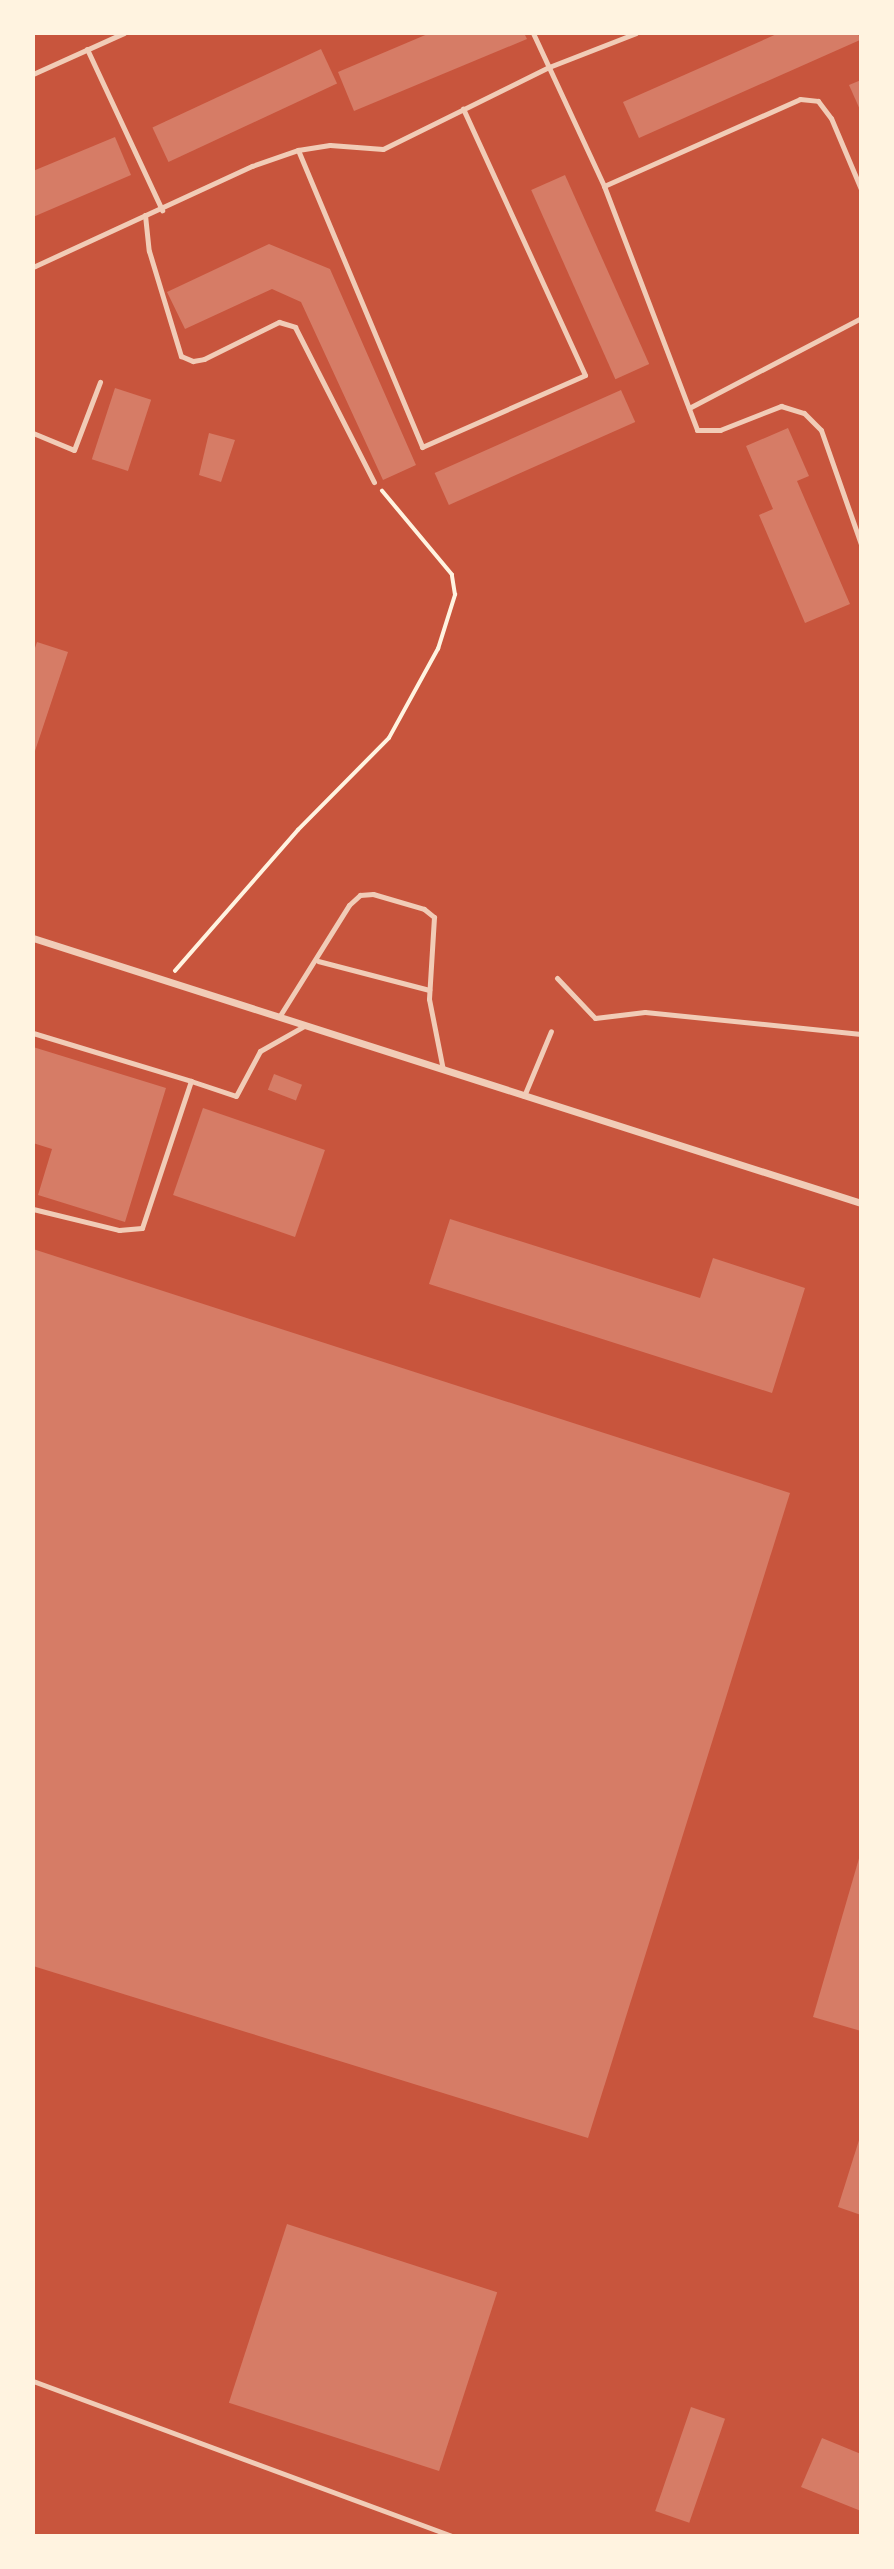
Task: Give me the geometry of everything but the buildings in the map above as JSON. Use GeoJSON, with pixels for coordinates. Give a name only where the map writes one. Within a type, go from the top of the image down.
{"type":"FeatureCollection","features":[{"type":"Feature","properties":{"kind":"street"},"geometry":{"type":"LineString","coordinates":[[33,938],[861,1203]]}},
{"type":"Feature","properties":{"kind":"lane"},"geometry":{"type":"LineString","coordinates":[[33,74],[124,33]]}},
{"type":"Feature","properties":{"kind":"lane"},"geometry":{"type":"LineString","coordinates":[[533,33],[604,186],[697,430],[709,432],[781,406],[804,413],[821,430],[861,544]]}},
{"type":"Feature","properties":{"kind":"lane"},"geometry":{"type":"LineString","coordinates":[[33,267],[145,215],[162,210],[252,166],[298,150],[330,145],[383,149],[549,67],[636,33]]}},
{"type":"Feature","properties":{"kind":"lane"},"geometry":{"type":"LineString","coordinates":[[87,49],[162,210]]}},
{"type":"Feature","properties":{"kind":"lane"},"geometry":{"type":"LineString","coordinates":[[604,186],[800,99],[818,101],[831,118],[861,189]]}},
{"type":"Feature","properties":{"kind":"lane"},"geometry":{"type":"LineString","coordinates":[[298,150],[422,447],[585,375],[463,109]]}},
{"type":"Feature","properties":{"kind":"lane"},"geometry":{"type":"LineString","coordinates":[[145,215],[149,251],[181,356],[193,361],[204,359],[279,322],[295,327],[374,482]]}},
{"type":"Feature","properties":{"kind":"lane"},"geometry":{"type":"LineString","coordinates":[[689,408],[861,318]]}},
{"type":"Feature","properties":{"kind":"lane"},"geometry":{"type":"LineString","coordinates":[[33,433],[74,450],[100,382]]}},
{"type":"Feature","properties":{"kind":"lane"},"geometry":{"type":"LineString","coordinates":[[279,1017],[318,961],[349,905],[360,895],[373,894],[424,909],[434,917],[429,990],[443,1070]]}},
{"type":"Feature","properties":{"kind":"lane"},"geometry":{"type":"LineString","coordinates":[[318,961],[429,990]]}},
{"type":"Feature","properties":{"kind":"lane"},"geometry":{"type":"LineString","coordinates":[[557,978],[594,1018],[645,1012],[861,1034]]}},
{"type":"Feature","properties":{"kind":"lane"},"geometry":{"type":"LineString","coordinates":[[33,1033],[236,1096],[260,1051],[304,1026]]}},
{"type":"Feature","properties":{"kind":"lane"},"geometry":{"type":"LineString","coordinates":[[524,1096],[551,1031]]}},
{"type":"Feature","properties":{"kind":"lane"},"geometry":{"type":"LineString","coordinates":[[33,1209],[119,1230],[142,1228],[191,1081]]}},
{"type":"Feature","properties":{"kind":"lane"},"geometry":{"type":"LineString","coordinates":[[33,2381],[452,2536]]}},
{"type":"Feature","properties":{"kind":"path"},"geometry":{"type":"LineString","coordinates":[[166,981],[298,830],[389,738],[438,649],[455,595],[452,575],[374,482]]}}]}
